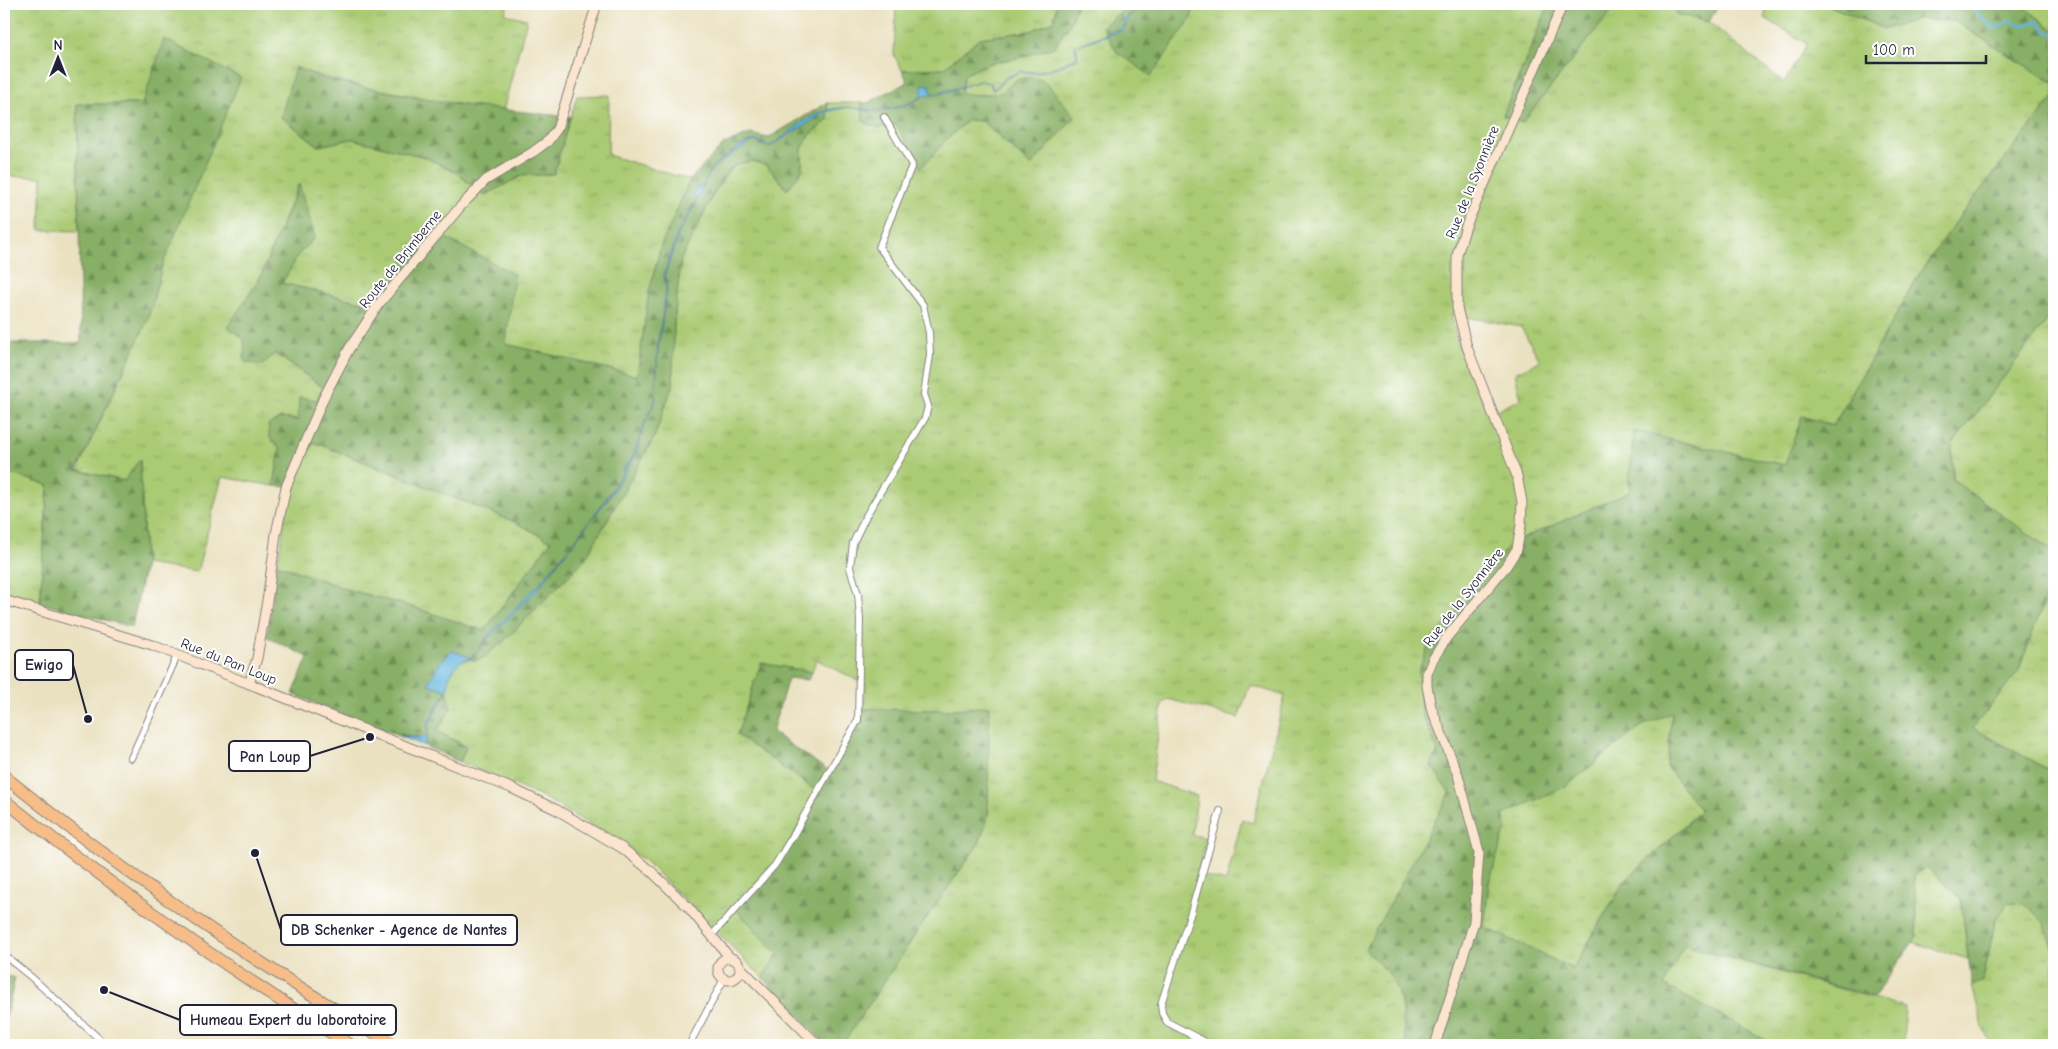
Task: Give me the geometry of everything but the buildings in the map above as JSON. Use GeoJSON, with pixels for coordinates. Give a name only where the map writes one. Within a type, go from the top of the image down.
{"type":"FeatureCollection","features":[{"type":"Feature","properties":{"kind":"highway"},"geometry":{"type":"LineString","coordinates":[[4,776],[106,855],[195,918],[298,986],[395,1045]]}},
{"type":"Feature","properties":{"kind":"highway"},"geometry":{"type":"LineString","coordinates":[[4,800],[104,879],[178,932],[254,984],[352,1045]]}},
{"type":"Feature","properties":{"kind":"street","name":"Route de Brimberne"},"geometry":{"type":"LineString","coordinates":[[249,684],[257,658],[276,534],[286,487],[337,371],[378,304],[460,207],[486,180],[533,152],[548,141],[557,129],[597,4]]}},
{"type":"Feature","properties":{"kind":"street","name":"Rue de la Syonnière"},"geometry":{"type":"LineString","coordinates":[[1434,1045],[1474,922],[1479,852],[1458,774],[1431,707],[1427,674],[1433,659],[1447,637],[1507,565],[1517,549],[1522,525],[1522,502],[1517,476],[1467,347],[1458,308],[1458,255],[1466,226],[1563,4]]}},
{"type":"Feature","properties":{"kind":"street"},"geometry":{"type":"LineString","coordinates":[[724,979],[718,972],[719,964],[712,935],[775,865],[796,832],[858,720],[860,619],[858,594],[850,568],[853,543],[867,514],[925,418],[928,406],[924,394],[930,355],[929,333],[923,304],[879,247],[912,165],[884,117]]}},
{"type":"Feature","properties":{"kind":"street","name":"Rue du Pan Loup"},"geometry":{"type":"LineString","coordinates":[[4,600],[126,636],[178,654],[510,788],[556,810],[622,848],[652,872],[688,907],[731,959]]}},
{"type":"Feature","properties":{"kind":"street"},"geometry":{"type":"LineString","coordinates":[[130,758],[178,654]]}},
{"type":"Feature","properties":{"kind":"street"},"geometry":{"type":"LineString","coordinates":[[1211,1045],[1167,1022],[1162,1013],[1161,1004],[1191,912],[1220,811]]}},
{"type":"Feature","properties":{"kind":"street"},"geometry":{"type":"LineString","coordinates":[[4,955],[31,976],[106,1045]]}},
{"type":"Feature","properties":{"kind":"street"},"geometry":{"type":"LineString","coordinates":[[719,964],[724,960],[731,959],[736,962],[818,1045]]}},
{"type":"Feature","properties":{"kind":"street"},"geometry":{"type":"LineString","coordinates":[[734,978],[739,973],[739,966]]}},
{"type":"Feature","properties":{"kind":"street"},"geometry":{"type":"LineString","coordinates":[[724,979],[734,978],[743,980],[767,994]]}},
{"type":"Feature","properties":{"kind":"street"},"geometry":{"type":"LineString","coordinates":[[689,1045],[724,979]]}},
{"type":"Feature","properties":{"kind":"green space"},"geometry":{"type":"Polygon","coordinates":[[[4,4],[508,4],[505,14],[527,19],[503,111],[356,85],[296,68],[281,117],[319,146],[352,139],[425,157],[457,173],[484,196],[521,176],[553,174],[577,96],[609,95],[608,155],[690,180],[661,246],[649,292],[638,376],[506,344],[370,304],[282,283],[298,255],[315,237],[298,185],[260,278],[228,327],[274,353],[324,388],[298,420],[281,418],[270,438],[280,449],[274,486],[222,477],[197,572],[145,564],[140,460],[125,481],[77,470],[148,319],[162,266],[142,104],[77,104],[79,231],[40,230],[42,177],[4,176],[4,4]]]}},
{"type":"Feature","properties":{"kind":"green space"},"geometry":{"type":"Polygon","coordinates":[[[896,4],[1057,4],[1054,21],[1031,31],[980,38],[944,68],[902,70],[894,55],[896,4]]]}},
{"type":"Feature","properties":{"kind":"green space"},"geometry":{"type":"Polygon","coordinates":[[[1052,4],[1077,4],[1069,26],[1054,47],[1025,56],[987,64],[964,75],[961,93],[977,95],[1002,93],[1017,79],[1033,77],[1046,82],[1075,117],[1031,166],[982,121],[968,120],[948,138],[921,168],[896,124],[878,128],[864,122],[861,103],[867,103],[908,82],[902,70],[944,68],[980,38],[1031,31],[1054,21],[1057,5],[1052,4]]]}},
{"type":"Feature","properties":{"kind":"green space"},"geometry":{"type":"Polygon","coordinates":[[[1077,4],[1130,4],[1102,27],[1190,20],[1195,4],[1549,4],[1503,115],[1522,123],[1617,4],[1681,4],[1676,14],[1709,22],[1784,83],[1807,44],[1765,18],[1766,5],[1763,4],[1825,4],[1885,29],[1917,19],[1954,21],[2054,83],[2054,97],[1961,215],[1921,271],[1833,426],[1802,416],[1785,465],[1634,432],[1629,482],[1631,491],[1510,544],[1468,598],[1430,642],[1422,713],[1438,751],[1431,765],[1450,793],[1366,949],[1391,976],[1401,1001],[1406,1045],[842,1045],[979,843],[988,817],[988,706],[945,710],[865,709],[862,708],[866,685],[816,659],[812,672],[761,663],[737,735],[819,793],[777,865],[737,910],[778,954],[763,978],[644,860],[611,837],[544,798],[460,762],[466,746],[437,731],[451,708],[447,691],[449,677],[456,666],[461,661],[483,658],[507,638],[585,559],[654,438],[673,384],[674,322],[681,259],[715,191],[729,170],[738,164],[753,161],[768,166],[787,190],[802,170],[802,148],[811,134],[828,120],[827,103],[861,103],[864,122],[878,128],[896,124],[948,138],[968,120],[982,121],[1031,166],[1075,116],[1017,79],[1002,93],[977,95],[961,93],[964,74],[987,64],[1025,56],[1069,26],[1077,4]],[[1451,314],[1457,339],[1488,414],[1521,399],[1515,373],[1540,361],[1521,327],[1451,314]],[[1250,685],[1238,718],[1168,699],[1162,704],[1152,781],[1197,796],[1192,835],[1207,838],[1197,874],[1226,882],[1242,819],[1253,823],[1285,696],[1250,685]]]}},
{"type":"Feature","properties":{"kind":"green space"},"geometry":{"type":"Polygon","coordinates":[[[1130,4],[1195,4],[1190,20],[1151,76],[1117,52],[1102,27],[1130,4]]]}},
{"type":"Feature","properties":{"kind":"green space"},"geometry":{"type":"Polygon","coordinates":[[[1549,4],[1617,4],[1522,123],[1503,116],[1549,4]]]}},
{"type":"Feature","properties":{"kind":"green space"},"geometry":{"type":"Polygon","coordinates":[[[1681,4],[1719,4],[1709,22],[1675,14],[1681,4]]]}},
{"type":"Feature","properties":{"kind":"green space"},"geometry":{"type":"Polygon","coordinates":[[[1825,4],[2020,4],[2054,30],[2054,83],[1954,21],[1917,19],[1885,29],[1825,4]]]}},
{"type":"Feature","properties":{"kind":"green space"},"geometry":{"type":"Polygon","coordinates":[[[2020,4],[2054,5],[2054,30],[2020,4]]]}},
{"type":"Feature","properties":{"kind":"green space"},"geometry":{"type":"Polygon","coordinates":[[[164,39],[241,78],[162,266],[148,319],[77,470],[124,481],[140,459],[145,564],[132,627],[40,603],[48,485],[4,472],[4,343],[81,343],[77,104],[142,104],[164,39]]]}},
{"type":"Feature","properties":{"kind":"green space"},"geometry":{"type":"Polygon","coordinates":[[[295,67],[325,79],[443,103],[570,117],[554,174],[521,176],[484,196],[457,173],[425,157],[352,139],[319,146],[281,117],[295,67]]]}},
{"type":"Feature","properties":{"kind":"green space"},"geometry":{"type":"Polygon","coordinates":[[[2054,97],[2054,311],[1952,445],[1953,480],[2054,552],[2054,575],[2018,672],[1973,728],[2050,771],[2054,767],[2054,950],[2044,922],[2025,904],[2008,903],[1995,921],[1983,981],[1972,986],[1961,899],[1927,867],[1914,875],[1917,936],[1874,997],[1684,945],[1664,985],[1775,1045],[1406,1045],[1401,1001],[1391,976],[1365,949],[1450,793],[1431,765],[1438,751],[1422,713],[1418,672],[1430,642],[1468,598],[1510,544],[1631,491],[1629,482],[1634,431],[1785,465],[1802,416],[1833,426],[1921,271],[1961,215],[2054,97]],[[1672,713],[1641,726],[1566,786],[1503,815],[1506,828],[1489,882],[1484,927],[1573,969],[1624,882],[1701,811],[1667,767],[1672,713]]]}},
{"type":"Feature","properties":{"kind":"green space"},"geometry":{"type":"Polygon","coordinates":[[[827,103],[828,120],[811,134],[802,148],[802,170],[787,190],[768,166],[753,161],[738,164],[729,170],[715,191],[681,259],[674,322],[673,384],[654,438],[585,559],[507,638],[483,658],[474,661],[472,658],[440,662],[451,708],[437,731],[466,747],[460,762],[425,746],[427,736],[415,737],[381,729],[293,694],[308,657],[267,637],[277,564],[346,589],[416,608],[484,631],[551,541],[515,522],[314,442],[291,487],[274,486],[280,449],[270,438],[268,425],[281,418],[298,420],[299,397],[316,400],[324,388],[275,353],[263,365],[245,362],[244,339],[228,327],[260,278],[299,184],[315,237],[298,255],[282,283],[370,304],[429,229],[514,274],[506,344],[637,376],[649,292],[661,246],[690,180],[724,144],[751,134],[768,138],[827,103]]]}},
{"type":"Feature","properties":{"kind":"green space"},"geometry":{"type":"Polygon","coordinates":[[[2054,311],[2054,552],[1953,480],[1952,445],[2054,311]]]}},
{"type":"Feature","properties":{"kind":"green space"},"geometry":{"type":"Polygon","coordinates":[[[314,442],[515,522],[551,541],[484,631],[416,608],[346,589],[277,564],[291,487],[314,442]]]}},
{"type":"Feature","properties":{"kind":"green space"},"geometry":{"type":"Polygon","coordinates":[[[4,472],[48,485],[40,603],[4,593],[4,472]]]}},
{"type":"Feature","properties":{"kind":"green space"},"geometry":{"type":"Polygon","coordinates":[[[2054,575],[2054,767],[2051,771],[1972,728],[2018,672],[2054,575]]]}},
{"type":"Feature","properties":{"kind":"green space"},"geometry":{"type":"Polygon","coordinates":[[[761,663],[812,672],[808,680],[788,678],[772,732],[830,772],[861,721],[862,708],[945,710],[989,706],[988,817],[979,843],[842,1045],[826,1045],[763,978],[778,954],[737,910],[777,865],[819,793],[737,735],[761,663]]]}},
{"type":"Feature","properties":{"kind":"green space"},"geometry":{"type":"Polygon","coordinates":[[[1672,712],[1667,767],[1701,810],[1624,882],[1573,969],[1484,927],[1489,882],[1506,828],[1503,815],[1566,786],[1641,726],[1672,712]]]}},
{"type":"Feature","properties":{"kind":"green space"},"geometry":{"type":"Polygon","coordinates":[[[1927,867],[1961,899],[1968,959],[1912,942],[1917,936],[1914,875],[1927,867]]]}},
{"type":"Feature","properties":{"kind":"green space"},"geometry":{"type":"Polygon","coordinates":[[[2008,903],[2025,904],[2045,922],[2054,950],[2054,1045],[1990,1045],[1983,1027],[1972,986],[1983,981],[1995,921],[2008,903]]]}},
{"type":"Feature","properties":{"kind":"green space"},"geometry":{"type":"Polygon","coordinates":[[[1684,945],[1905,1007],[1903,1045],[1775,1045],[1663,985],[1684,945]]]}},
{"type":"Feature","properties":{"kind":"green space"},"geometry":{"type":"Polygon","coordinates":[[[4,975],[15,978],[4,1026],[4,975]]]}},
{"type":"Feature","properties":{"kind":"water"},"geometry":{"type":"Polygon","coordinates":[[[1132,14],[1127,19],[1126,26],[1122,30],[1076,46],[1078,58],[1058,67],[1038,73],[1020,72],[1007,78],[993,91],[990,83],[986,82],[991,83],[993,89],[1007,77],[1019,71],[1038,72],[1058,66],[1077,57],[1075,46],[1123,27],[1125,18],[1132,14]]]}},
{"type":"Feature","properties":{"kind":"water"},"geometry":{"type":"Polygon","coordinates":[[[981,81],[936,95],[926,95],[903,107],[882,110],[905,105],[922,96],[922,84],[930,85],[931,93],[935,94],[981,81]]]}},
{"type":"Feature","properties":{"kind":"water"},"geometry":{"type":"Polygon","coordinates":[[[847,107],[826,112],[771,146],[768,147],[753,141],[713,166],[741,146],[754,140],[768,146],[772,145],[816,115],[824,111],[847,107]]]}},
{"type":"Feature","properties":{"kind":"water"},"geometry":{"type":"Polygon","coordinates":[[[847,107],[849,107],[876,111],[870,111],[847,107]]]}},
{"type":"Feature","properties":{"kind":"water"},"geometry":{"type":"Polygon","coordinates":[[[705,182],[695,204],[679,233],[665,275],[667,291],[658,350],[655,402],[658,343],[666,291],[664,275],[677,235],[697,198],[693,196],[698,186],[702,188],[705,182]]]}},
{"type":"Feature","properties":{"kind":"water"},"geometry":{"type":"Polygon","coordinates":[[[643,428],[638,447],[630,464],[606,501],[536,591],[487,639],[472,658],[488,636],[539,584],[606,499],[633,456],[643,428]]]}},
{"type":"Feature","properties":{"kind":"water"},"geometry":{"type":"Polygon","coordinates":[[[452,651],[472,658],[461,661],[449,677],[448,689],[429,723],[427,733],[428,722],[447,690],[428,684],[440,662],[452,651]]]}},
{"type":"Feature","properties":{"kind":"water"},"geometry":{"type":"Polygon","coordinates":[[[397,735],[420,738],[427,736],[425,746],[397,735]]]}},
{"type":"Feature","properties":{"kind":"waterway"},"geometry":{"type":"LineString","coordinates":[[1929,4],[1945,6],[1950,4]]}},
{"type":"Feature","properties":{"kind":"waterway"},"geometry":{"type":"LineString","coordinates":[[1967,4],[1991,26],[1996,28],[2009,21],[2023,25],[2037,21],[2047,32],[2054,34]]}},
{"type":"Feature","properties":{"kind":"place","name":"Ewigo"},"geometry":{"type":"Point","coordinates":[88,719]}},
{"type":"Feature","properties":{"kind":"place","name":"Pan Loup"},"geometry":{"type":"Point","coordinates":[370,737]}},
{"type":"Feature","properties":{"kind":"place","name":"DB Schenker - Agence de Nantes"},"geometry":{"type":"Point","coordinates":[255,853]}},
{"type":"Feature","properties":{"kind":"place","name":"Humeau Expert du laboratoire"},"geometry":{"type":"Point","coordinates":[104,990]}}]}
